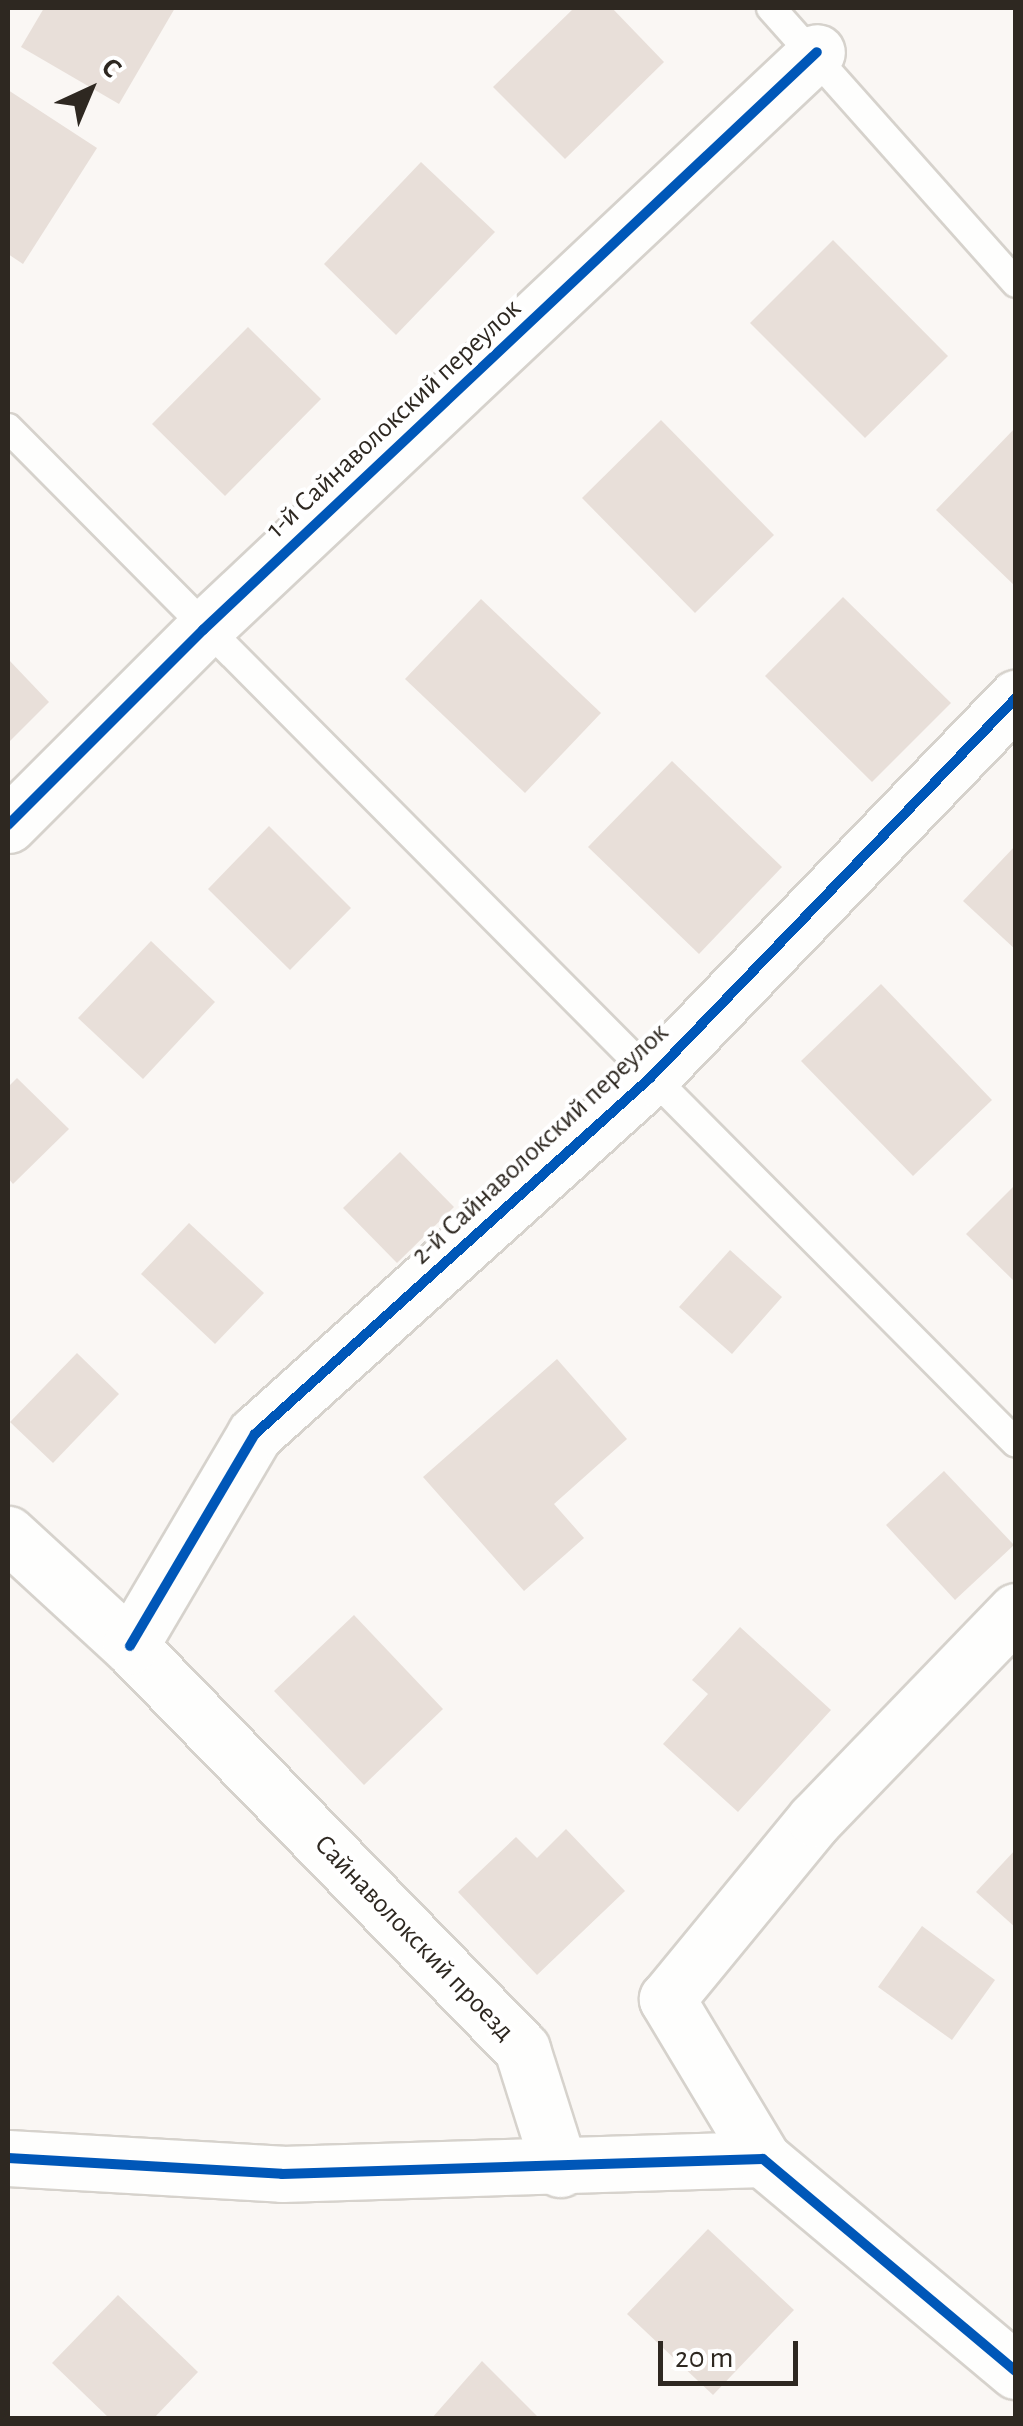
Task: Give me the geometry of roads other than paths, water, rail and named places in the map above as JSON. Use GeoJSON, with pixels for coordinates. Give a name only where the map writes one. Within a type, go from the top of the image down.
{"type":"FeatureCollection","features":[{"type":"Feature","properties":{"kind":"street","name":"1-й Сайнаволокский переулок"},"geometry":{"type":"LineString","coordinates":[[8,825],[203,630],[817,52]]}},
{"type":"Feature","properties":{"kind":"street","name":"2-й Сайнаволокский переулок"},"geometry":{"type":"LineString","coordinates":[[130,1646],[255,1434],[650,1078],[1016,698]]}},
{"type":"Feature","properties":{"kind":"street","name":"Сайнаволокский проезд"},"geometry":{"type":"LineString","coordinates":[[8,1534],[130,1646],[522,2050],[560,2169]]}},
{"type":"Feature","properties":{"kind":"street"},"geometry":{"type":"LineString","coordinates":[[1016,1611],[815,1819],[667,2000],[763,2159],[1016,2371]]}},
{"type":"Feature","properties":{"kind":"street"},"geometry":{"type":"LineString","coordinates":[[8,2158],[282,2174],[560,2169],[763,2159]]}},
{"type":"Feature","properties":{"kind":"lane"},"geometry":{"type":"LineString","coordinates":[[772,8],[817,52],[1016,283]]}},
{"type":"Feature","properties":{"kind":"lane"},"geometry":{"type":"LineString","coordinates":[[8,428],[203,630],[1016,1443]]}}]}
